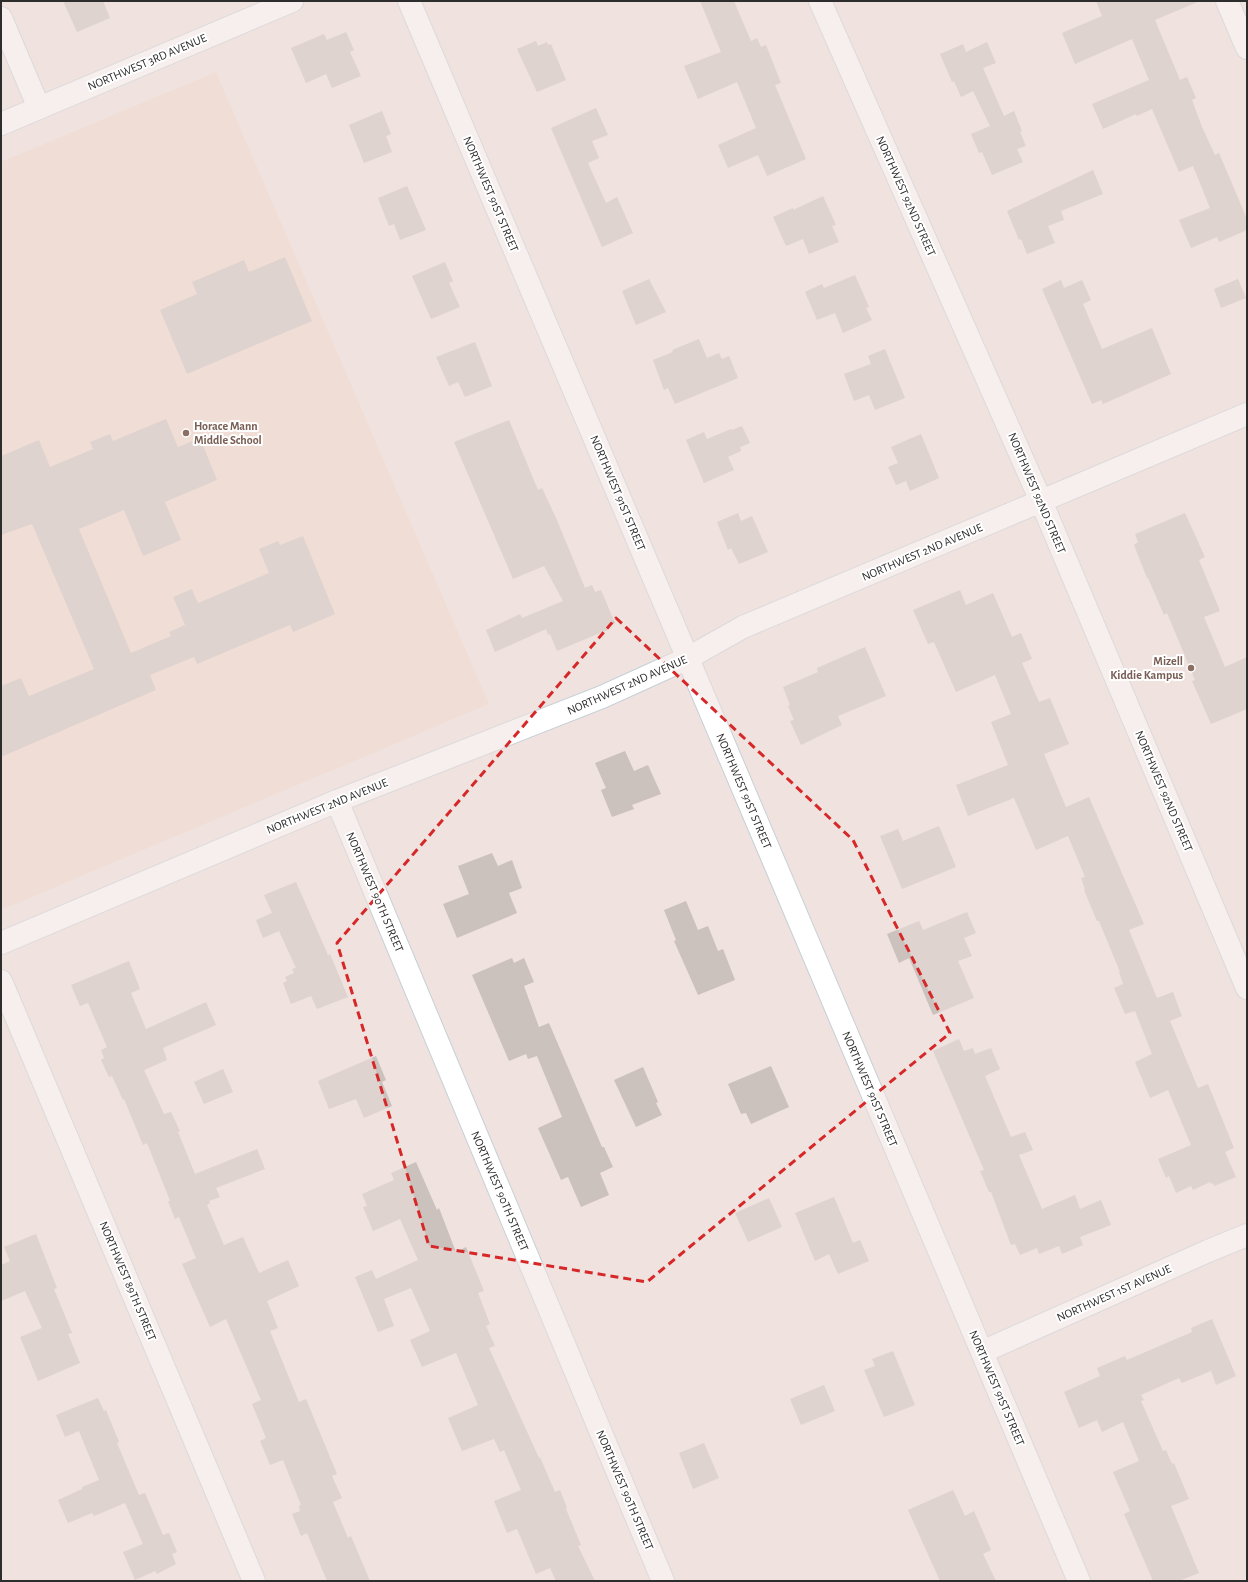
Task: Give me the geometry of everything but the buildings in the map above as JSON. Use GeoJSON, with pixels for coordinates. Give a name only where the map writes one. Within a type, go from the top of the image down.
{"type":"FeatureCollection","features":[{"type":"Feature","properties":{"kind":"street","name":"NORTHWEST 3RD AVENUE"},"geometry":{"type":"LineString","coordinates":[[1,124],[292,1]]}},
{"type":"Feature","properties":{"kind":"street","name":"NORTHWEST 91ST STREET"},"geometry":{"type":"LineString","coordinates":[[409,1],[1079,1581]]}},
{"type":"Feature","properties":{"kind":"street","name":"NORTHWEST 92ND STREET"},"geometry":{"type":"LineString","coordinates":[[820,1],[1041,501],[1247,988]]}},
{"type":"Feature","properties":{"kind":"street"},"geometry":{"type":"LineString","coordinates":[[1227,1],[1247,48]]}},
{"type":"Feature","properties":{"kind":"street"},"geometry":{"type":"LineString","coordinates":[[1,18],[39,108]]}},
{"type":"Feature","properties":{"kind":"street","name":"NORTHWEST 2ND AVENUE"},"geometry":{"type":"LineString","coordinates":[[1,943],[337,801],[549,719],[688,658],[743,627],[1247,414]]}},
{"type":"Feature","properties":{"kind":"street","name":"NORTHWEST 90TH STREET"},"geometry":{"type":"LineString","coordinates":[[337,801],[663,1581]]}},
{"type":"Feature","properties":{"kind":"street","name":"NORTHWEST 89TH STREET"},"geometry":{"type":"LineString","coordinates":[[1,981],[254,1581]]}},
{"type":"Feature","properties":{"kind":"street","name":"NORTHWEST 1ST AVENUE"},"geometry":{"type":"LineString","coordinates":[[982,1352],[1247,1235]]}},
{"type":"Feature","properties":{"kind":"highlighted area"},"geometry":{"type":"Polygon","coordinates":[[[616,618],[853,840],[950,1033],[647,1282],[429,1246],[337,943],[616,618]]]}},
{"type":"Feature","properties":{"kind":"shaded area","name":"Horace Mann Middle School"},"geometry":{"type":"Polygon","coordinates":[[[216,72],[489,704],[1,910],[1,162],[216,72]]]}},
{"type":"Feature","properties":{"kind":"place","name":"Horace Mann Middle School"},"geometry":{"type":"Point","coordinates":[186,433]}},
{"type":"Feature","properties":{"kind":"place","name":"Mizell Kiddie Kampus"},"geometry":{"type":"Point","coordinates":[1191,668]}}]}
